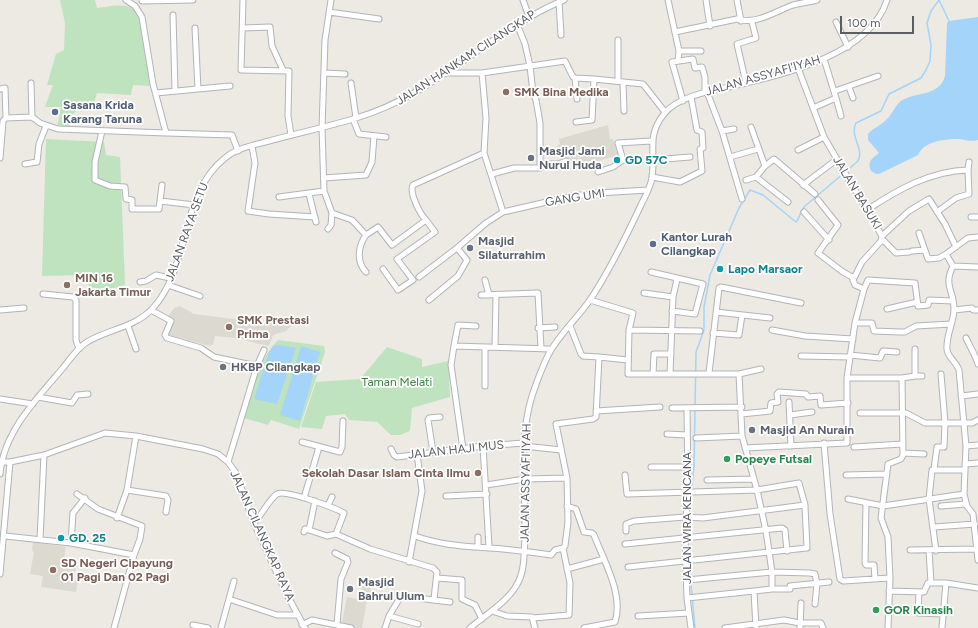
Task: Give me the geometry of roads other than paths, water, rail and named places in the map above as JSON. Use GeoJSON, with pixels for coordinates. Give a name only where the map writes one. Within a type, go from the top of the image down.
{"type":"FeatureCollection","features":[{"type":"Feature","properties":{"kind":"street"},"geometry":{"type":"LineString","coordinates":[[126,0],[135,6],[142,16],[156,93],[166,133]]}},
{"type":"Feature","properties":{"kind":"street"},"geometry":{"type":"LineString","coordinates":[[142,0],[193,0]]}},
{"type":"Feature","properties":{"kind":"street"},"geometry":{"type":"LineString","coordinates":[[243,0],[241,70],[288,70],[288,116],[291,134]]}},
{"type":"Feature","properties":{"kind":"street"},"geometry":{"type":"LineString","coordinates":[[328,229],[332,213],[324,191],[322,128],[325,40],[330,0]]}},
{"type":"Feature","properties":{"kind":"street"},"geometry":{"type":"LineString","coordinates":[[523,0],[528,17]]}},
{"type":"Feature","properties":{"kind":"street"},"geometry":{"type":"LineString","coordinates":[[668,0],[679,51],[678,61]]}},
{"type":"Feature","properties":{"kind":"street"},"geometry":{"type":"LineString","coordinates":[[706,0],[710,26]]}},
{"type":"Feature","properties":{"kind":"street"},"geometry":{"type":"LineString","coordinates":[[737,0],[741,21]]}},
{"type":"Feature","properties":{"kind":"street"},"geometry":{"type":"LineString","coordinates":[[675,32],[737,20],[752,22],[794,5],[817,0]]}},
{"type":"Feature","properties":{"kind":"street","name":"JALAN ASSYAFI'IYAH"},"geometry":{"type":"LineString","coordinates":[[470,628],[492,611],[518,584],[522,570],[525,479],[524,445],[532,397],[552,349],[590,300],[618,252],[648,190],[652,177],[653,160],[651,141],[655,129],[665,112],[691,97],[798,68],[824,59],[848,47],[859,40],[878,17],[887,0]]}},
{"type":"Feature","properties":{"kind":"street"},"geometry":{"type":"LineString","coordinates":[[561,35],[562,1]]}},
{"type":"Feature","properties":{"kind":"street","name":"JALAN HANKAM CILANGKAP"},"geometry":{"type":"LineString","coordinates":[[322,128],[386,109],[407,99],[528,17],[562,1]]}},
{"type":"Feature","properties":{"kind":"street"},"geometry":{"type":"LineString","coordinates":[[329,12],[379,19]]}},
{"type":"Feature","properties":{"kind":"street"},"geometry":{"type":"LineString","coordinates":[[173,15],[174,91]]}},
{"type":"Feature","properties":{"kind":"street"},"geometry":{"type":"LineString","coordinates":[[746,83],[737,44],[756,39],[752,22]]}},
{"type":"Feature","properties":{"kind":"street"},"geometry":{"type":"LineString","coordinates":[[836,22],[848,47]]}},
{"type":"Feature","properties":{"kind":"street"},"geometry":{"type":"LineString","coordinates":[[492,174],[514,168],[539,170],[540,164],[540,123],[533,93],[526,44],[517,24]]}},
{"type":"Feature","properties":{"kind":"street"},"geometry":{"type":"LineString","coordinates":[[243,28],[270,27],[272,46],[283,70]]}},
{"type":"Feature","properties":{"kind":"street"},"geometry":{"type":"LineString","coordinates":[[195,28],[198,89]]}},
{"type":"Feature","properties":{"kind":"street"},"geometry":{"type":"LineString","coordinates":[[618,40],[618,81]]}},
{"type":"Feature","properties":{"kind":"street"},"geometry":{"type":"LineString","coordinates":[[679,51],[702,51]]}},
{"type":"Feature","properties":{"kind":"street"},"geometry":{"type":"LineString","coordinates":[[683,101],[672,64],[678,61],[693,59],[695,68],[702,68],[705,77],[706,92],[722,131],[742,199]]}},
{"type":"Feature","properties":{"kind":"street"},"geometry":{"type":"LineString","coordinates":[[824,59],[835,91],[841,116]]}},
{"type":"Feature","properties":{"kind":"street"},"geometry":{"type":"LineString","coordinates":[[446,73],[482,73],[565,61],[572,77],[575,78],[639,83],[646,86],[665,112]]}},
{"type":"Feature","properties":{"kind":"street","name":"JALAN BASUKI"},"geometry":{"type":"LineString","coordinates":[[798,68],[824,137],[882,238],[862,262],[854,278]]}},
{"type":"Feature","properties":{"kind":"street"},"geometry":{"type":"LineString","coordinates":[[324,73],[345,74]]}},
{"type":"Feature","properties":{"kind":"street"},"geometry":{"type":"LineString","coordinates":[[419,276],[457,248],[486,223],[503,212],[484,153],[486,118],[482,73]]}},
{"type":"Feature","properties":{"kind":"street"},"geometry":{"type":"LineString","coordinates":[[835,91],[878,76]]}},
{"type":"Feature","properties":{"kind":"street"},"geometry":{"type":"LineString","coordinates":[[575,78],[577,99]]}},
{"type":"Feature","properties":{"kind":"street"},"geometry":{"type":"LineString","coordinates":[[576,122],[592,120],[594,79]]}},
{"type":"Feature","properties":{"kind":"street"},"geometry":{"type":"LineString","coordinates":[[624,82],[624,111]]}},
{"type":"Feature","properties":{"kind":"street"},"geometry":{"type":"LineString","coordinates":[[31,83],[32,117]]}},
{"type":"Feature","properties":{"kind":"street"},"geometry":{"type":"LineString","coordinates":[[351,83],[355,119],[359,134],[386,137]]}},
{"type":"Feature","properties":{"kind":"street"},"geometry":{"type":"LineString","coordinates":[[156,93],[230,86]]}},
{"type":"Feature","properties":{"kind":"street"},"geometry":{"type":"LineString","coordinates":[[849,87],[854,98]]}},
{"type":"Feature","properties":{"kind":"street"},"geometry":{"type":"LineString","coordinates":[[0,88],[5,88],[6,118],[1,124],[0,158]]}},
{"type":"Feature","properties":{"kind":"street"},"geometry":{"type":"LineString","coordinates":[[652,177],[680,182],[702,171],[700,149],[703,148],[702,132],[697,130],[691,97]]}},
{"type":"Feature","properties":{"kind":"street"},"geometry":{"type":"LineString","coordinates":[[813,108],[836,98]]}},
{"type":"Feature","properties":{"kind":"street"},"geometry":{"type":"LineString","coordinates":[[6,118],[32,117],[46,126],[58,129],[232,135],[238,151]]}},
{"type":"Feature","properties":{"kind":"street"},"geometry":{"type":"LineString","coordinates":[[24,164],[37,162],[39,144],[46,126]]}},
{"type":"Feature","properties":{"kind":"street","name":"JALAN RAYA SETU"},"geometry":{"type":"LineString","coordinates":[[1,459],[13,435],[33,404],[79,348],[97,336],[128,326],[151,310],[161,298],[177,262],[203,182],[212,169],[227,156],[238,151],[291,134],[322,128]]}},
{"type":"Feature","properties":{"kind":"street"},"geometry":{"type":"LineString","coordinates":[[751,128],[765,166]]}},
{"type":"Feature","properties":{"kind":"street"},"geometry":{"type":"LineString","coordinates":[[722,131],[734,129]]}},
{"type":"Feature","properties":{"kind":"street"},"geometry":{"type":"LineString","coordinates":[[102,131],[95,162],[95,180],[110,186],[125,187],[126,199],[132,200],[132,209],[159,210],[162,185]]}},
{"type":"Feature","properties":{"kind":"street"},"geometry":{"type":"LineString","coordinates":[[324,178],[366,175],[372,162],[374,136]]}},
{"type":"Feature","properties":{"kind":"street"},"geometry":{"type":"LineString","coordinates":[[798,150],[824,137]]}},
{"type":"Feature","properties":{"kind":"street"},"geometry":{"type":"LineString","coordinates":[[598,172],[613,167],[623,160],[618,143],[651,141]]}},
{"type":"Feature","properties":{"kind":"street"},"geometry":{"type":"LineString","coordinates":[[252,146],[255,163],[248,211],[316,220],[309,194]]}},
{"type":"Feature","properties":{"kind":"street"},"geometry":{"type":"LineString","coordinates":[[730,157],[758,149]]}},
{"type":"Feature","properties":{"kind":"street"},"geometry":{"type":"LineString","coordinates":[[383,269],[399,290],[413,280],[397,259],[435,232],[419,212],[412,190],[413,185],[484,153]]}},
{"type":"Feature","properties":{"kind":"street"},"geometry":{"type":"LineString","coordinates":[[653,160],[690,158]]}},
{"type":"Feature","properties":{"kind":"street"},"geometry":{"type":"LineString","coordinates":[[746,180],[756,177],[765,166],[774,159],[815,194]]}},
{"type":"Feature","properties":{"kind":"street"},"geometry":{"type":"LineString","coordinates":[[803,185],[836,160]]}},
{"type":"Feature","properties":{"kind":"street"},"geometry":{"type":"LineString","coordinates":[[540,164],[558,164],[566,161]]}},
{"type":"Feature","properties":{"kind":"street"},"geometry":{"type":"LineString","coordinates":[[937,212],[956,198],[969,194],[969,162]]}},
{"type":"Feature","properties":{"kind":"street"},"geometry":{"type":"LineString","coordinates":[[867,210],[900,190],[928,177],[954,170],[968,170]]}},
{"type":"Feature","properties":{"kind":"street"},"geometry":{"type":"LineString","coordinates":[[756,177],[788,202]]}},
{"type":"Feature","properties":{"kind":"street","name":"GANG UMI"},"geometry":{"type":"LineString","coordinates":[[503,212],[573,196],[648,190]]}},
{"type":"Feature","properties":{"kind":"street"},"geometry":{"type":"LineString","coordinates":[[279,197],[324,191]]}},
{"type":"Feature","properties":{"kind":"street"},"geometry":{"type":"LineString","coordinates":[[818,200],[838,225],[829,240],[818,253],[843,272],[854,278],[855,284],[864,289]]}},
{"type":"Feature","properties":{"kind":"street"},"geometry":{"type":"LineString","coordinates":[[925,250],[896,253],[882,238],[909,211],[928,200],[931,200],[956,247]]}},
{"type":"Feature","properties":{"kind":"street"},"geometry":{"type":"LineString","coordinates":[[160,201],[195,205]]}},
{"type":"Feature","properties":{"kind":"street"},"geometry":{"type":"LineString","coordinates":[[804,212],[829,240]]}},
{"type":"Feature","properties":{"kind":"street"},"geometry":{"type":"LineString","coordinates":[[332,213],[352,220],[366,235]]}},
{"type":"Feature","properties":{"kind":"street"},"geometry":{"type":"LineString","coordinates":[[972,217],[978,217]]}},
{"type":"Feature","properties":{"kind":"street"},"geometry":{"type":"LineString","coordinates":[[366,272],[359,261],[359,252],[366,235],[378,227],[392,245],[426,220]]}},
{"type":"Feature","properties":{"kind":"street"},"geometry":{"type":"LineString","coordinates":[[919,233],[929,260],[946,254],[968,238],[978,236]]}},
{"type":"Feature","properties":{"kind":"street"},"geometry":{"type":"LineString","coordinates":[[429,300],[461,273],[467,260],[457,248]]}},
{"type":"Feature","properties":{"kind":"street"},"geometry":{"type":"LineString","coordinates":[[946,254],[953,266]]}},
{"type":"Feature","properties":{"kind":"street"},"geometry":{"type":"LineString","coordinates":[[953,266],[978,267]]}},
{"type":"Feature","properties":{"kind":"street"},"geometry":{"type":"LineString","coordinates":[[953,266],[947,277],[954,310],[947,350],[950,357],[956,362],[959,370],[966,446],[964,494],[966,504],[973,514],[976,525],[976,549],[978,560]]}},
{"type":"Feature","properties":{"kind":"street"},"geometry":{"type":"LineString","coordinates":[[651,272],[677,279],[702,282],[703,285],[695,314],[672,311]]}},
{"type":"Feature","properties":{"kind":"street"},"geometry":{"type":"LineString","coordinates":[[140,282],[146,281],[156,275],[170,278]]}},
{"type":"Feature","properties":{"kind":"street"},"geometry":{"type":"LineString","coordinates":[[670,374],[673,297],[677,279]]}},
{"type":"Feature","properties":{"kind":"street"},"geometry":{"type":"LineString","coordinates":[[485,280],[489,295]]}},
{"type":"Feature","properties":{"kind":"street"},"geometry":{"type":"LineString","coordinates":[[745,448],[847,442],[847,378],[855,323],[864,289],[868,280],[915,283],[917,302],[919,306],[928,305],[929,300],[953,301]]}},
{"type":"Feature","properties":{"kind":"street"},"geometry":{"type":"LineString","coordinates":[[168,285],[200,296]]}},
{"type":"Feature","properties":{"kind":"street"},"geometry":{"type":"LineString","coordinates":[[709,373],[719,288],[721,287],[801,303]]}},
{"type":"Feature","properties":{"kind":"street"},"geometry":{"type":"LineString","coordinates":[[481,295],[538,293],[538,328],[541,348]]}},
{"type":"Feature","properties":{"kind":"street"},"geometry":{"type":"LineString","coordinates":[[644,293],[673,297]]}},
{"type":"Feature","properties":{"kind":"street"},"geometry":{"type":"LineString","coordinates":[[43,294],[73,297],[76,300],[76,340],[79,348]]}},
{"type":"Feature","properties":{"kind":"street"},"geometry":{"type":"LineString","coordinates":[[495,347],[496,295]]}},
{"type":"Feature","properties":{"kind":"street"},"geometry":{"type":"LineString","coordinates":[[590,300],[633,313],[629,330],[628,374],[739,374],[761,369]]}},
{"type":"Feature","properties":{"kind":"street"},"geometry":{"type":"LineString","coordinates":[[887,309],[917,302]]}},
{"type":"Feature","properties":{"kind":"street"},"geometry":{"type":"LineString","coordinates":[[0,310],[24,308]]}},
{"type":"Feature","properties":{"kind":"street"},"geometry":{"type":"LineString","coordinates":[[954,310],[972,308],[973,310],[978,310]]}},
{"type":"Feature","properties":{"kind":"street"},"geometry":{"type":"LineString","coordinates":[[151,310],[171,321],[165,335],[167,338],[201,348],[214,357],[257,366]]}},
{"type":"Feature","properties":{"kind":"street"},"geometry":{"type":"LineString","coordinates":[[716,312],[770,318]]}},
{"type":"Feature","properties":{"kind":"street"},"geometry":{"type":"LineString","coordinates":[[713,333],[739,335],[742,315]]}},
{"type":"Feature","properties":{"kind":"street"},"geometry":{"type":"LineString","coordinates":[[855,323],[872,323],[875,331],[900,332],[905,332],[916,326],[951,324]]}},
{"type":"Feature","properties":{"kind":"street"},"geometry":{"type":"LineString","coordinates":[[463,448],[451,365],[458,325],[476,326]]}},
{"type":"Feature","properties":{"kind":"street"},"geometry":{"type":"LineString","coordinates":[[128,326],[136,349]]}},
{"type":"Feature","properties":{"kind":"street"},"geometry":{"type":"LineString","coordinates":[[570,326],[583,356],[628,360]]}},
{"type":"Feature","properties":{"kind":"street"},"geometry":{"type":"LineString","coordinates":[[538,328],[555,327]]}},
{"type":"Feature","properties":{"kind":"street"},"geometry":{"type":"LineString","coordinates":[[629,330],[700,331]]}},
{"type":"Feature","properties":{"kind":"street"},"geometry":{"type":"LineString","coordinates":[[772,330],[805,336],[853,339]]}},
{"type":"Feature","properties":{"kind":"street"},"geometry":{"type":"LineString","coordinates":[[966,338],[974,351],[978,364]]}},
{"type":"Feature","properties":{"kind":"street"},"geometry":{"type":"LineString","coordinates":[[454,346],[552,349]]}},
{"type":"Feature","properties":{"kind":"street"},"geometry":{"type":"LineString","coordinates":[[485,347],[485,386]]}},
{"type":"Feature","properties":{"kind":"street"},"geometry":{"type":"LineString","coordinates":[[915,349],[916,376]]}},
{"type":"Feature","properties":{"kind":"street"},"geometry":{"type":"LineString","coordinates":[[228,462],[257,366],[264,350]]}},
{"type":"Feature","properties":{"kind":"street"},"geometry":{"type":"LineString","coordinates":[[801,356],[850,356],[880,358],[883,351],[897,352]]}},
{"type":"Feature","properties":{"kind":"street"},"geometry":{"type":"LineString","coordinates":[[653,374],[654,354],[671,354]]}},
{"type":"Feature","properties":{"kind":"street"},"geometry":{"type":"LineString","coordinates":[[415,536],[433,542],[551,555],[555,550],[565,546],[567,528],[567,478],[556,424],[593,420],[596,418],[599,357]]}},
{"type":"Feature","properties":{"kind":"street"},"geometry":{"type":"LineString","coordinates":[[739,374],[742,407],[742,436],[757,490],[766,531],[772,572],[772,589]]}},
{"type":"Feature","properties":{"kind":"street"},"geometry":{"type":"LineString","coordinates":[[936,551],[934,526],[929,499],[937,447],[944,447],[945,423],[941,374]]}},
{"type":"Feature","properties":{"kind":"street"},"geometry":{"type":"LineString","coordinates":[[847,378],[902,378],[922,376]]}},
{"type":"Feature","properties":{"kind":"street"},"geometry":{"type":"LineString","coordinates":[[888,628],[890,578],[888,536],[881,518],[888,464],[901,459],[903,453],[902,378]]}},
{"type":"Feature","properties":{"kind":"street"},"geometry":{"type":"LineString","coordinates":[[742,414],[770,410],[771,403],[778,402],[777,394],[779,392],[806,394],[808,397],[820,396],[821,405],[848,403]]}},
{"type":"Feature","properties":{"kind":"street"},"geometry":{"type":"LineString","coordinates":[[38,397],[72,403],[77,394],[88,394]]}},
{"type":"Feature","properties":{"kind":"street"},"geometry":{"type":"LineString","coordinates":[[962,396],[978,394]]}},
{"type":"Feature","properties":{"kind":"street"},"geometry":{"type":"LineString","coordinates":[[0,399],[33,404]]}},
{"type":"Feature","properties":{"kind":"street"},"geometry":{"type":"LineString","coordinates":[[789,402],[791,446]]}},
{"type":"Feature","properties":{"kind":"street"},"geometry":{"type":"LineString","coordinates":[[596,411],[660,407]]}},
{"type":"Feature","properties":{"kind":"street"},"geometry":{"type":"LineString","coordinates":[[672,408],[696,409],[742,407]]}},
{"type":"Feature","properties":{"kind":"street","name":"JALAN WIRA KENCANA"},"geometry":{"type":"LineString","coordinates":[[687,409],[687,467],[691,491],[687,538],[691,628]]}},
{"type":"Feature","properties":{"kind":"street"},"geometry":{"type":"LineString","coordinates":[[790,415],[812,412]]}},
{"type":"Feature","properties":{"kind":"street"},"geometry":{"type":"LineString","coordinates":[[860,413],[902,413],[918,418],[925,423],[972,423],[978,420]]}},
{"type":"Feature","properties":{"kind":"street"},"geometry":{"type":"LineString","coordinates":[[433,452],[428,420],[429,418],[440,417]]}},
{"type":"Feature","properties":{"kind":"street"},"geometry":{"type":"LineString","coordinates":[[302,442],[340,452],[342,447],[344,421]]}},
{"type":"Feature","properties":{"kind":"street","name":"JALAN CILANGKAP RAYA"},"geometry":{"type":"LineString","coordinates":[[1,459],[10,462],[44,455],[105,433],[136,436],[202,448],[218,454],[228,462],[236,473],[254,523],[297,615],[304,626]]}},
{"type":"Feature","properties":{"kind":"street"},"geometry":{"type":"LineString","coordinates":[[667,434],[687,435]]}},
{"type":"Feature","properties":{"kind":"street"},"geometry":{"type":"LineString","coordinates":[[117,518],[127,490],[136,436]]}},
{"type":"Feature","properties":{"kind":"street"},"geometry":{"type":"LineString","coordinates":[[696,438],[742,436]]}},
{"type":"Feature","properties":{"kind":"street"},"geometry":{"type":"LineString","coordinates":[[824,443],[830,514],[840,579],[843,581],[890,578]]}},
{"type":"Feature","properties":{"kind":"street"},"geometry":{"type":"LineString","coordinates":[[854,447],[902,444]]}},
{"type":"Feature","properties":{"kind":"street","name":"JALAN HAJI MUS"},"geometry":{"type":"LineString","coordinates":[[391,449],[394,456],[483,446],[524,445],[561,450]]}},
{"type":"Feature","properties":{"kind":"street"},"geometry":{"type":"LineString","coordinates":[[966,446],[978,445]]}},
{"type":"Feature","properties":{"kind":"street"},"geometry":{"type":"LineString","coordinates":[[483,446],[487,494],[488,548]]}},
{"type":"Feature","properties":{"kind":"street"},"geometry":{"type":"LineString","coordinates":[[304,498],[319,447]]}},
{"type":"Feature","properties":{"kind":"street"},"geometry":{"type":"LineString","coordinates":[[903,453],[924,454]]}},
{"type":"Feature","properties":{"kind":"street"},"geometry":{"type":"LineString","coordinates":[[409,562],[415,536],[422,491],[417,454]]}},
{"type":"Feature","properties":{"kind":"street"},"geometry":{"type":"LineString","coordinates":[[40,539],[44,455]]}},
{"type":"Feature","properties":{"kind":"street"},"geometry":{"type":"LineString","coordinates":[[0,474],[1,459]]}},
{"type":"Feature","properties":{"kind":"street"},"geometry":{"type":"LineString","coordinates":[[0,574],[5,536],[10,462]]}},
{"type":"Feature","properties":{"kind":"street"},"geometry":{"type":"LineString","coordinates":[[965,464],[978,463]]}},
{"type":"Feature","properties":{"kind":"street"},"geometry":{"type":"LineString","coordinates":[[651,467],[687,467]]}},
{"type":"Feature","properties":{"kind":"street"},"geometry":{"type":"LineString","coordinates":[[934,470],[965,470]]}},
{"type":"Feature","properties":{"kind":"street"},"geometry":{"type":"LineString","coordinates":[[846,475],[887,474]]}},
{"type":"Feature","properties":{"kind":"street"},"geometry":{"type":"LineString","coordinates":[[625,475],[627,494],[757,490],[799,483],[805,505],[808,547],[787,551],[628,567]]}},
{"type":"Feature","properties":{"kind":"street"},"geometry":{"type":"LineString","coordinates":[[486,485],[525,479],[567,478]]}},
{"type":"Feature","properties":{"kind":"street"},"geometry":{"type":"LineString","coordinates":[[708,480],[754,479]]}},
{"type":"Feature","properties":{"kind":"street"},"geometry":{"type":"LineString","coordinates":[[127,490],[166,496],[168,500],[166,512]]}},
{"type":"Feature","properties":{"kind":"street"},"geometry":{"type":"LineString","coordinates":[[254,523],[278,493],[304,498],[328,505],[345,514],[336,534]]}},
{"type":"Feature","properties":{"kind":"street"},"geometry":{"type":"LineString","coordinates":[[77,494],[85,498],[98,509],[117,518],[142,526],[140,539],[134,555],[114,628]]}},
{"type":"Feature","properties":{"kind":"street"},"geometry":{"type":"LineString","coordinates":[[446,496],[487,494]]}},
{"type":"Feature","properties":{"kind":"street"},"geometry":{"type":"LineString","coordinates":[[848,499],[883,506],[964,494]]}},
{"type":"Feature","properties":{"kind":"street"},"geometry":{"type":"LineString","coordinates":[[328,505],[332,497]]}},
{"type":"Feature","properties":{"kind":"street"},"geometry":{"type":"LineString","coordinates":[[71,543],[73,513],[85,498]]}},
{"type":"Feature","properties":{"kind":"street"},"geometry":{"type":"LineString","coordinates":[[315,501],[306,531],[330,536],[336,534],[370,549],[433,568],[437,572],[434,599]]}},
{"type":"Feature","properties":{"kind":"street"},"geometry":{"type":"LineString","coordinates":[[866,502],[865,563],[866,565],[874,565],[875,579]]}},
{"type":"Feature","properties":{"kind":"street"},"geometry":{"type":"LineString","coordinates":[[941,506],[966,504]]}},
{"type":"Feature","properties":{"kind":"street"},"geometry":{"type":"LineString","coordinates":[[626,531],[626,524],[634,521],[688,517],[704,518],[761,512],[805,505]]}},
{"type":"Feature","properties":{"kind":"street"},"geometry":{"type":"LineString","coordinates":[[567,506],[576,509],[584,532],[592,533],[594,535],[616,592],[618,614],[615,622],[612,624],[584,628]]}},
{"type":"Feature","properties":{"kind":"street"},"geometry":{"type":"LineString","coordinates":[[934,526],[976,525]]}},
{"type":"Feature","properties":{"kind":"street"},"geometry":{"type":"LineString","coordinates":[[625,544],[784,529],[787,551]]}},
{"type":"Feature","properties":{"kind":"street"},"geometry":{"type":"LineString","coordinates":[[5,536],[71,543],[134,555]]}},
{"type":"Feature","properties":{"kind":"street"},"geometry":{"type":"LineString","coordinates":[[478,537],[478,547]]}},
{"type":"Feature","properties":{"kind":"street"},"geometry":{"type":"LineString","coordinates":[[492,611],[507,616],[533,618],[569,615],[570,583],[562,548]]}},
{"type":"Feature","properties":{"kind":"street"},"geometry":{"type":"LineString","coordinates":[[910,550],[936,551],[976,549]]}},
{"type":"Feature","properties":{"kind":"street"},"geometry":{"type":"LineString","coordinates":[[889,591],[925,592],[929,583],[930,550]]}},
{"type":"Feature","properties":{"kind":"street"},"geometry":{"type":"LineString","coordinates":[[335,553],[347,559],[348,562],[341,579],[337,624]]}},
{"type":"Feature","properties":{"kind":"street"},"geometry":{"type":"LineString","coordinates":[[567,568],[604,559]]}},
{"type":"Feature","properties":{"kind":"street"},"geometry":{"type":"LineString","coordinates":[[689,580],[772,572],[814,573],[817,584],[815,604]]}},
{"type":"Feature","properties":{"kind":"street"},"geometry":{"type":"LineString","coordinates":[[436,578],[462,580],[462,600],[475,605],[482,619]]}},
{"type":"Feature","properties":{"kind":"street"},"geometry":{"type":"LineString","coordinates":[[220,628],[234,581]]}},
{"type":"Feature","properties":{"kind":"street"},"geometry":{"type":"LineString","coordinates":[[690,597],[772,589],[790,589],[790,586],[829,582]]}},
{"type":"Feature","properties":{"kind":"street"},"geometry":{"type":"LineString","coordinates":[[929,583],[946,583],[978,588]]}},
{"type":"Feature","properties":{"kind":"street"},"geometry":{"type":"LineString","coordinates":[[942,628],[946,583]]}},
{"type":"Feature","properties":{"kind":"street"},"geometry":{"type":"LineString","coordinates":[[754,591],[756,626]]}},
{"type":"Feature","properties":{"kind":"street"},"geometry":{"type":"LineString","coordinates":[[920,592],[917,612],[944,614]]}},
{"type":"Feature","properties":{"kind":"street"},"geometry":{"type":"LineString","coordinates":[[385,628],[389,616],[401,596],[450,602]]}},
{"type":"Feature","properties":{"kind":"street"},"geometry":{"type":"LineString","coordinates":[[228,599],[277,614],[297,615]]}},
{"type":"Feature","properties":{"kind":"street"},"geometry":{"type":"LineString","coordinates":[[800,626],[801,603]]}},
{"type":"Feature","properties":{"kind":"street"},"geometry":{"type":"LineString","coordinates":[[638,616],[690,613]]}},
{"type":"Feature","properties":{"kind":"street"},"geometry":{"type":"LineString","coordinates":[[389,616],[418,624]]}},
{"type":"Feature","properties":{"kind":"street"},"geometry":{"type":"LineString","coordinates":[[533,618],[536,628]]}},
{"type":"Feature","properties":{"kind":"street"},"geometry":{"type":"LineString","coordinates":[[304,626],[312,620],[352,628]]}},
{"type":"Feature","properties":{"kind":"street"},"geometry":{"type":"LineString","coordinates":[[725,628],[756,626],[784,620],[800,626],[821,623],[823,628]]}},
{"type":"Feature","properties":{"kind":"street"},"geometry":{"type":"LineString","coordinates":[[193,625],[208,628]]}},
{"type":"Feature","properties":{"kind":"water"},"geometry":{"type":"Polygon","coordinates":[[[978,17],[978,140],[941,140],[925,147],[918,155],[879,174],[874,173],[870,170],[869,165],[872,159],[879,153],[868,140],[868,134],[887,119],[901,101],[933,91],[942,83],[945,76],[947,23],[949,21],[978,17]]]}},
{"type":"Feature","properties":{"kind":"water"},"geometry":{"type":"Polygon","coordinates":[[[279,345],[296,348],[277,404],[254,399],[268,355],[273,346],[279,345]]]}},
{"type":"Feature","properties":{"kind":"water"},"geometry":{"type":"Polygon","coordinates":[[[301,346],[320,352],[300,421],[280,415],[301,346]]]}},
{"type":"Feature","properties":{"kind":"waterway"},"geometry":{"type":"LineString","coordinates":[[939,0],[949,21]]}},
{"type":"Feature","properties":{"kind":"waterway"},"geometry":{"type":"LineString","coordinates":[[690,505],[694,467],[696,352],[704,330],[704,307],[710,275],[739,208],[750,190],[763,195],[796,222],[805,206],[857,162],[860,153],[854,133],[856,123],[881,111],[889,94],[921,78],[926,70],[930,61],[931,45],[927,23],[931,11],[939,0]]}},
{"type":"Feature","properties":{"kind":"waterway"},"geometry":{"type":"LineString","coordinates":[[688,542],[689,558]]}},
{"type":"Feature","properties":{"kind":"waterway"},"geometry":{"type":"LineString","coordinates":[[689,562],[695,628]]}},
{"type":"Feature","properties":{"kind":"place","name":"SMK Bina Medika"},"geometry":{"type":"Point","coordinates":[506,92]}},
{"type":"Feature","properties":{"kind":"place","name":"Sasana Krida Karang Taruna"},"geometry":{"type":"Point","coordinates":[55,112]}},
{"type":"Feature","properties":{"kind":"place","name":"Masjid Jami Nurul Huda"},"geometry":{"type":"Point","coordinates":[531,158]}},
{"type":"Feature","properties":{"kind":"place","name":"GD 57C"},"geometry":{"type":"Point","coordinates":[617,160]}},
{"type":"Feature","properties":{"kind":"place","name":"Kantor Lurah Cilangkap"},"geometry":{"type":"Point","coordinates":[653,244]}},
{"type":"Feature","properties":{"kind":"place","name":"Masjid Silaturrahim"},"geometry":{"type":"Point","coordinates":[470,248]}},
{"type":"Feature","properties":{"kind":"place","name":"Lapo Marsaor"},"geometry":{"type":"Point","coordinates":[720,269]}},
{"type":"Feature","properties":{"kind":"place","name":"MIN 16 Jakarta Timur"},"geometry":{"type":"Point","coordinates":[67,285]}},
{"type":"Feature","properties":{"kind":"place","name":"SMK Prestasi Prima"},"geometry":{"type":"Point","coordinates":[229,327]}},
{"type":"Feature","properties":{"kind":"place","name":"HKBP Cilangkap"},"geometry":{"type":"Point","coordinates":[223,367]}},
{"type":"Feature","properties":{"kind":"place","name":"Masjid An Nurain"},"geometry":{"type":"Point","coordinates":[752,430]}},
{"type":"Feature","properties":{"kind":"place","name":"Popeye Futsal"},"geometry":{"type":"Point","coordinates":[727,459]}},
{"type":"Feature","properties":{"kind":"place","name":"Sekolah Dasar Islam Cinta Ilmu"},"geometry":{"type":"Point","coordinates":[478,473]}},
{"type":"Feature","properties":{"kind":"place","name":"GD. 25"},"geometry":{"type":"Point","coordinates":[61,538]}},
{"type":"Feature","properties":{"kind":"place","name":"SD Negeri Cipayung 01 Pagi Dan 02 Pagi"},"geometry":{"type":"Point","coordinates":[53,570]}},
{"type":"Feature","properties":{"kind":"place","name":"Masjid Bahrul Ulum"},"geometry":{"type":"Point","coordinates":[350,589]}},
{"type":"Feature","properties":{"kind":"place","name":"GOR Kinasih"},"geometry":{"type":"Point","coordinates":[876,610]}},
{"type":"Feature","properties":{"kind":"park label","name":"Taman Melati"},"geometry":{"type":"Point","coordinates":[397,382]}}]}
